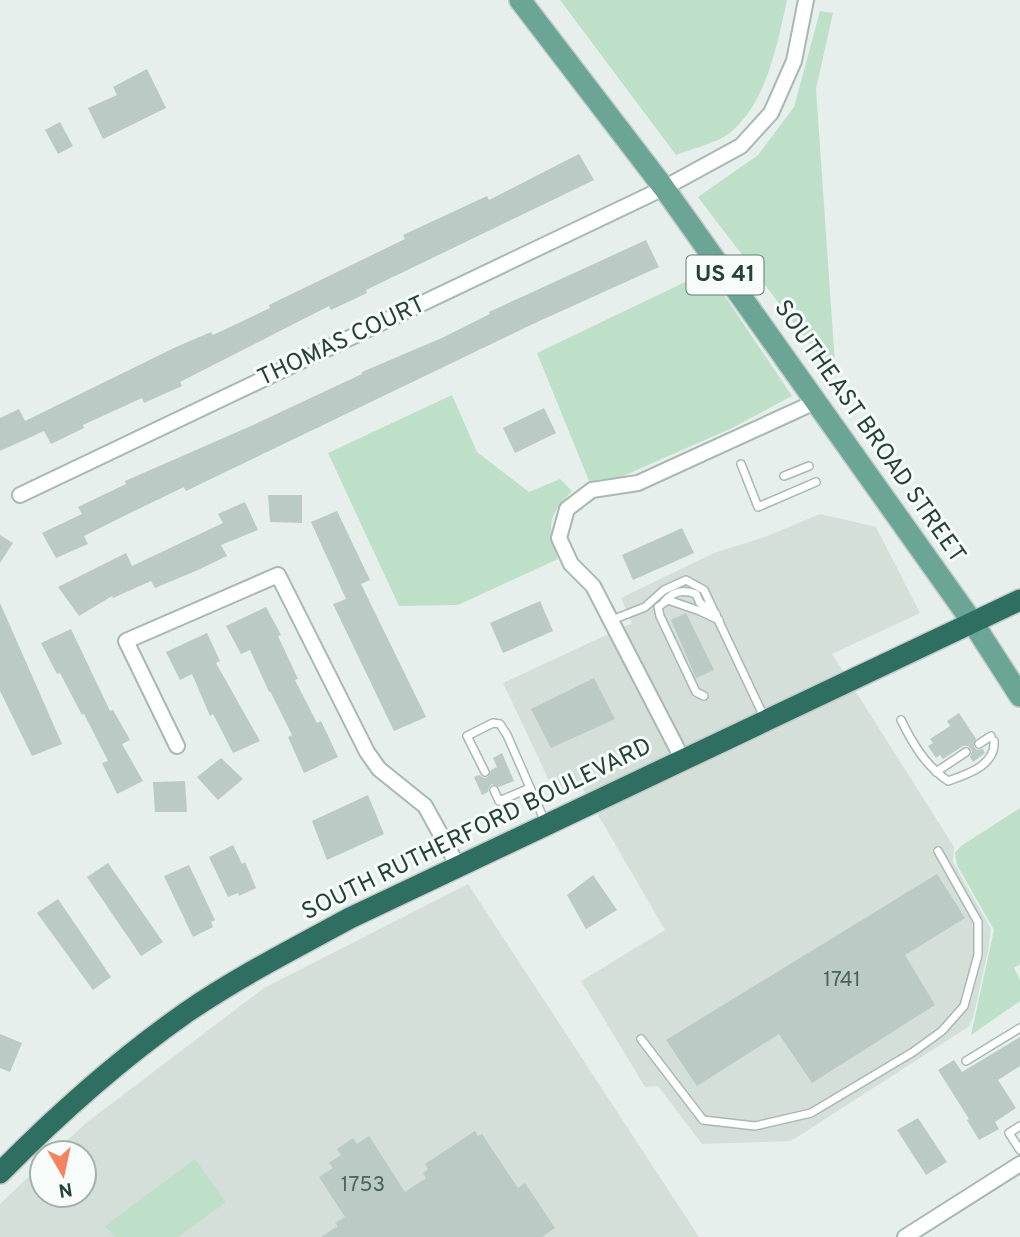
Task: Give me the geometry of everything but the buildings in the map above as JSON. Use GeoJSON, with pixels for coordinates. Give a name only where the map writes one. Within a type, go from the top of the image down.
{"type":"FeatureCollection","features":[{"type":"Feature","properties":{"kind":"highway","name":"SOUTH RUTHERFORD BOULEVARD"},"geometry":{"type":"LineString","coordinates":[[0,1174],[43,1130],[108,1074],[187,1012],[264,965],[350,918],[1020,600]]}},
{"type":"Feature","properties":{"kind":"main road","name":"SOUTHEAST BROAD STREET"},"geometry":{"type":"LineString","coordinates":[[520,0],[664,188],[973,624],[1020,696]]}},
{"type":"Feature","properties":{"kind":"street","name":"THOMAS COURT"},"geometry":{"type":"LineString","coordinates":[[20,495],[664,188],[741,146],[771,113],[794,61],[806,0]]}},
{"type":"Feature","properties":{"kind":"street"},"geometry":{"type":"LineString","coordinates":[[683,760],[593,586],[571,565],[559,538],[567,509],[592,490],[638,483],[815,402]]}},
{"type":"Feature","properties":{"kind":"street"},"geometry":{"type":"LineString","coordinates":[[177,746],[127,641],[278,575],[367,752],[379,769],[425,806],[458,866]]}},
{"type":"Feature","properties":{"kind":"street"},"geometry":{"type":"LineString","coordinates":[[905,1237],[1020,1164]]}},
{"type":"Feature","properties":{"kind":"lane"},"geometry":{"type":"LineString","coordinates":[[741,464],[755,487],[758,507],[816,482]]}},
{"type":"Feature","properties":{"kind":"lane"},"geometry":{"type":"LineString","coordinates":[[784,476],[808,466]]}},
{"type":"Feature","properties":{"kind":"lane"},"geometry":{"type":"LineString","coordinates":[[612,620],[648,609],[664,590],[686,580],[704,590],[766,721]]}},
{"type":"Feature","properties":{"kind":"lane"},"geometry":{"type":"LineString","coordinates":[[704,696],[696,692],[658,607],[675,592],[688,591],[696,594],[700,603],[718,617]]}},
{"type":"Feature","properties":{"kind":"lane"},"geometry":{"type":"LineString","coordinates":[[663,602],[668,600],[683,604],[718,617]]}},
{"type":"Feature","properties":{"kind":"lane"},"geometry":{"type":"LineString","coordinates":[[738,685],[746,676]]}},
{"type":"Feature","properties":{"kind":"lane"},"geometry":{"type":"LineString","coordinates":[[901,720],[913,743],[936,772],[948,781],[968,774],[989,761],[995,752],[992,739],[979,744]]}},
{"type":"Feature","properties":{"kind":"lane"},"geometry":{"type":"LineString","coordinates":[[485,772],[467,736],[493,723],[499,724],[507,735],[546,824]]}},
{"type":"Feature","properties":{"kind":"lane"},"geometry":{"type":"LineString","coordinates":[[936,772],[966,752]]}},
{"type":"Feature","properties":{"kind":"lane"},"geometry":{"type":"LineString","coordinates":[[494,790],[499,802],[530,788]]}},
{"type":"Feature","properties":{"kind":"lane"},"geometry":{"type":"LineString","coordinates":[[641,1038],[702,1119],[755,1126],[811,1113],[913,1052],[942,1031],[964,1006],[978,955],[978,922],[938,851]]}},
{"type":"Feature","properties":{"kind":"lane"},"geometry":{"type":"LineString","coordinates":[[966,1061],[1020,1028]]}},
{"type":"Feature","properties":{"kind":"lane"},"geometry":{"type":"LineString","coordinates":[[1020,1126],[1009,1133],[1020,1150]]}},
{"type":"Feature","properties":{"kind":"shaded area"},"geometry":{"type":"Polygon","coordinates":[[[820,514],[876,527],[920,613],[832,654],[954,847],[953,862],[991,929],[988,951],[973,1018],[968,1027],[791,1141],[702,1144],[658,1086],[645,1087],[581,981],[665,930],[579,782],[555,793],[503,683],[632,623],[621,598],[714,553],[765,537],[820,514]]]}},
{"type":"Feature","properties":{"kind":"shaded area"},"geometry":{"type":"Polygon","coordinates":[[[468,884],[699,1237],[0,1237],[0,1204],[28,1177],[28,1209],[98,1209],[98,1139],[69,1139],[86,1123],[264,988],[468,884]]]}},
{"type":"Feature","properties":{"kind":"green space"},"geometry":{"type":"Polygon","coordinates":[[[560,0],[787,0],[769,71],[754,105],[731,132],[720,139],[676,155],[560,0]]]}},
{"type":"Feature","properties":{"kind":"green space"},"geometry":{"type":"Polygon","coordinates":[[[820,11],[833,13],[816,89],[836,378],[698,197],[758,155],[794,107],[820,11]]]}},
{"type":"Feature","properties":{"kind":"green space"},"geometry":{"type":"Polygon","coordinates":[[[708,271],[792,396],[732,428],[621,477],[589,481],[537,353],[708,271]]]}},
{"type":"Feature","properties":{"kind":"green space"},"geometry":{"type":"Polygon","coordinates":[[[452,395],[477,452],[529,492],[560,479],[572,491],[557,508],[552,522],[552,538],[558,559],[458,605],[399,606],[328,453],[452,395]]]}},
{"type":"Feature","properties":{"kind":"green space"},"geometry":{"type":"Polygon","coordinates":[[[1020,808],[1020,964],[1014,968],[1020,980],[1020,1001],[971,1035],[994,930],[957,865],[955,853],[961,846],[1020,808]]]}},
{"type":"Feature","properties":{"kind":"green space"},"geometry":{"type":"Polygon","coordinates":[[[195,1159],[226,1202],[178,1237],[115,1237],[105,1226],[195,1159]]]}}]}
